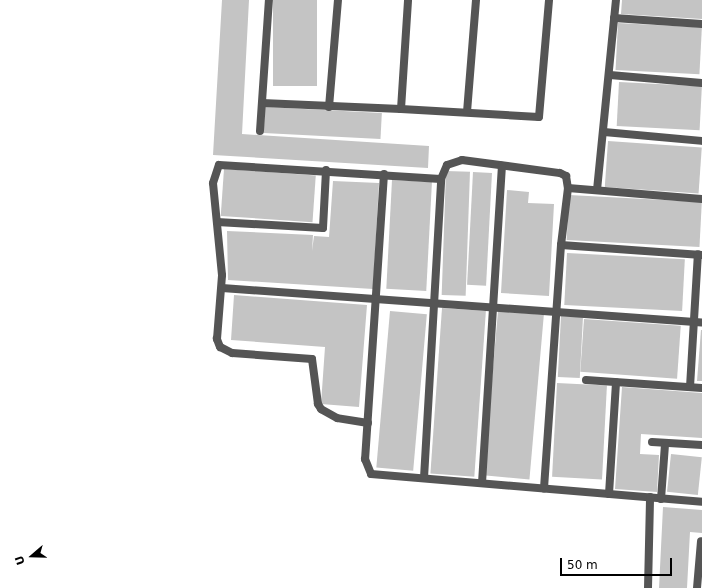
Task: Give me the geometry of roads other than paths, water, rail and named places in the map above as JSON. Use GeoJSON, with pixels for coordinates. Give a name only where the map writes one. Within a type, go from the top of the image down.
{"type":"FeatureCollection","features":[{"type":"Feature","properties":{"kind":"street"},"geometry":{"type":"LineString","coordinates":[[260,131],[269,0]]}},
{"type":"Feature","properties":{"kind":"street"},"geometry":{"type":"LineString","coordinates":[[329,107],[338,0]]}},
{"type":"Feature","properties":{"kind":"street"},"geometry":{"type":"LineString","coordinates":[[401,109],[408,0]]}},
{"type":"Feature","properties":{"kind":"street"},"geometry":{"type":"LineString","coordinates":[[467,112],[476,0]]}},
{"type":"Feature","properties":{"kind":"street"},"geometry":{"type":"LineString","coordinates":[[262,103],[467,112],[539,117],[549,0]]}},
{"type":"Feature","properties":{"kind":"street"},"geometry":{"type":"LineString","coordinates":[[597,190],[610,75],[616,0]]}},
{"type":"Feature","properties":{"kind":"street"},"geometry":{"type":"LineString","coordinates":[[614,18],[702,24]]}},
{"type":"Feature","properties":{"kind":"street"},"geometry":{"type":"LineString","coordinates":[[610,75],[702,83]]}},
{"type":"Feature","properties":{"kind":"street"},"geometry":{"type":"LineString","coordinates":[[604,132],[702,141]]}},
{"type":"Feature","properties":{"kind":"street"},"geometry":{"type":"LineString","coordinates":[[424,478],[436,302],[441,179],[443,169],[452,161],[462,160],[502,166],[547,169],[560,173],[567,180],[568,188],[561,245],[544,488]]}},
{"type":"Feature","properties":{"kind":"street"},"geometry":{"type":"LineString","coordinates":[[368,423],[337,418],[321,409],[318,404],[312,359],[232,353],[221,349],[217,339],[222,288],[213,183],[219,165],[326,170],[441,179]]}},
{"type":"Feature","properties":{"kind":"street"},"geometry":{"type":"LineString","coordinates":[[482,483],[502,166]]}},
{"type":"Feature","properties":{"kind":"street"},"geometry":{"type":"LineString","coordinates":[[217,222],[323,228],[326,170]]}},
{"type":"Feature","properties":{"kind":"street"},"geometry":{"type":"LineString","coordinates":[[384,174],[378,298],[365,459],[372,474],[702,502]]}},
{"type":"Feature","properties":{"kind":"street"},"geometry":{"type":"LineString","coordinates":[[568,188],[702,199]]}},
{"type":"Feature","properties":{"kind":"street"},"geometry":{"type":"LineString","coordinates":[[561,245],[700,255],[699,322],[690,387]]}},
{"type":"Feature","properties":{"kind":"street"},"geometry":{"type":"LineString","coordinates":[[222,288],[436,302],[699,322]]}},
{"type":"Feature","properties":{"kind":"street"},"geometry":{"type":"LineString","coordinates":[[586,380],[702,388]]}},
{"type":"Feature","properties":{"kind":"street"},"geometry":{"type":"LineString","coordinates":[[609,494],[616,382]]}},
{"type":"Feature","properties":{"kind":"street"},"geometry":{"type":"LineString","coordinates":[[652,442],[665,444],[702,445]]}},
{"type":"Feature","properties":{"kind":"street"},"geometry":{"type":"LineString","coordinates":[[661,499],[665,444]]}},
{"type":"Feature","properties":{"kind":"street"},"geometry":{"type":"LineString","coordinates":[[648,588],[650,497]]}},
{"type":"Feature","properties":{"kind":"street"},"geometry":{"type":"LineString","coordinates":[[697,588],[701,562],[701,541]]}}]}
